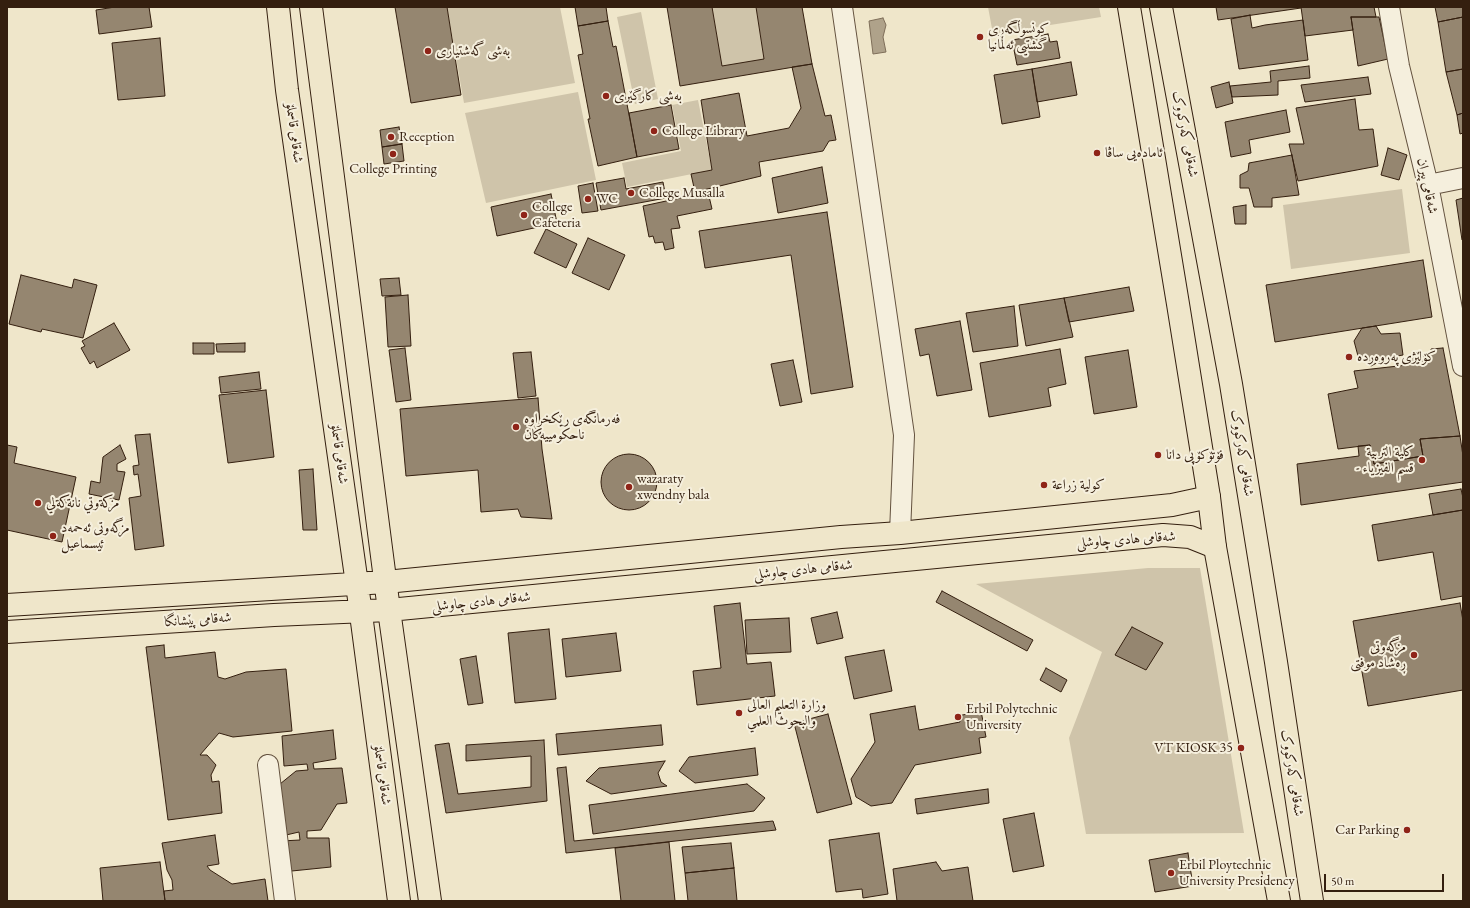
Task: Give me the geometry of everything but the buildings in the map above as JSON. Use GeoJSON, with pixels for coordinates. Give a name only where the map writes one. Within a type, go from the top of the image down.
{"type":"FeatureCollection","features":[{"type":"Feature","properties":{"kind":"main road","name":"شەقامی قاسملۆ"},"geometry":{"type":"LineString","coordinates":[[278,7],[287,90],[357,584],[399,901]]}},
{"type":"Feature","properties":{"kind":"main road"},"geometry":{"type":"LineString","coordinates":[[311,7],[389,610],[430,901]]}},
{"type":"Feature","properties":{"kind":"main road"},"geometry":{"type":"LineString","coordinates":[[1129,7],[1216,547],[1279,901]]}},
{"type":"Feature","properties":{"kind":"main road","name":"شەقامی کەرکووک"},"geometry":{"type":"LineString","coordinates":[[1161,7],[1231,384],[1276,662],[1312,901]]}},
{"type":"Feature","properties":{"kind":"main road","name":"شەقامی هادی چاوشلی"},"geometry":{"type":"LineString","coordinates":[[386,582],[841,537],[900,533],[1172,505],[1209,497]]}},
{"type":"Feature","properties":{"kind":"main road"},"geometry":{"type":"LineString","coordinates":[[1172,505],[1179,518],[1179,527],[1176,535]]}},
{"type":"Feature","properties":{"kind":"main road","name":"شەقامی هادی چاوشلی"},"geometry":{"type":"LineString","coordinates":[[389,610],[1156,536],[1176,535],[1190,537],[1216,547]]}},
{"type":"Feature","properties":{"kind":"main road"},"geometry":{"type":"LineString","coordinates":[[841,537],[839,550],[840,556],[848,566]]}},
{"type":"Feature","properties":{"kind":"main road"},"geometry":{"type":"LineString","coordinates":[[801,541],[806,547],[809,555],[809,563],[806,570]]}},
{"type":"Feature","properties":{"kind":"main road","name":"شەقامی پێشانگا"},"geometry":{"type":"LineString","coordinates":[[7,605],[386,582]]}},
{"type":"Feature","properties":{"kind":"main road","name":"شەقامی پێشانگا"},"geometry":{"type":"LineString","coordinates":[[7,632],[274,615],[360,613],[389,610]]}},
{"type":"Feature","properties":{"kind":"street"},"geometry":{"type":"LineString","coordinates":[[842,7],[904,435],[900,533]]}},
{"type":"Feature","properties":{"kind":"street","name":"شەقامی پیران"},"geometry":{"type":"LineString","coordinates":[[1389,7],[1399,66],[1428,185],[1463,366]]}},
{"type":"Feature","properties":{"kind":"street"},"geometry":{"type":"LineString","coordinates":[[1428,185],[1463,178]]}},
{"type":"Feature","properties":{"kind":"street"},"geometry":{"type":"LineString","coordinates":[[268,765],[285,901]]}},
{"type":"Feature","properties":{"kind":"shaded area"},"geometry":{"type":"Polygon","coordinates":[[[447,7],[560,7],[575,83],[464,103],[447,7]]]}},
{"type":"Feature","properties":{"kind":"shaded area"},"geometry":{"type":"Polygon","coordinates":[[[712,7],[756,7],[764,59],[722,66],[712,7]]]}},
{"type":"Feature","properties":{"kind":"shaded area"},"geometry":{"type":"Polygon","coordinates":[[[988,7],[1099,7],[1101,17],[993,34],[988,7]]]}},
{"type":"Feature","properties":{"kind":"shaded area"},"geometry":{"type":"Polygon","coordinates":[[[641,12],[658,99],[635,104],[617,17],[641,12]]]}},
{"type":"Feature","properties":{"kind":"shaded area"},"geometry":{"type":"Polygon","coordinates":[[[883,18],[886,25],[883,37],[886,52],[873,54],[869,21],[883,18]]]}},
{"type":"Feature","properties":{"kind":"shaded area"},"geometry":{"type":"Polygon","coordinates":[[[578,92],[596,180],[486,203],[465,113],[578,92]]]}},
{"type":"Feature","properties":{"kind":"shaded area"},"geometry":{"type":"Polygon","coordinates":[[[698,100],[712,170],[627,187],[622,163],[681,151],[672,105],[698,100]]]}},
{"type":"Feature","properties":{"kind":"shaded area"},"geometry":{"type":"Polygon","coordinates":[[[1402,189],[1410,253],[1291,269],[1283,205],[1402,189]]]}},
{"type":"Feature","properties":{"kind":"shaded area"},"geometry":{"type":"Polygon","coordinates":[[[1148,568],[1200,568],[1244,833],[1086,834],[1069,738],[1102,652],[976,584],[1148,568]]]}},
{"type":"Feature","properties":{"kind":"place","name":"کونسوڵگەری گشتیی ئەڵمانیا"},"geometry":{"type":"Point","coordinates":[980,37]}},
{"type":"Feature","properties":{"kind":"place","name":"بەشی گەشتیاری"},"geometry":{"type":"Point","coordinates":[428,51]}},
{"type":"Feature","properties":{"kind":"place","name":"بەشی کارگێری"},"geometry":{"type":"Point","coordinates":[606,96]}},
{"type":"Feature","properties":{"kind":"place","name":"College Library"},"geometry":{"type":"Point","coordinates":[654,131]}},
{"type":"Feature","properties":{"kind":"place","name":"Reception"},"geometry":{"type":"Point","coordinates":[391,137]}},
{"type":"Feature","properties":{"kind":"place","name":"ئامادەیی ساڤا"},"geometry":{"type":"Point","coordinates":[1097,153]}},
{"type":"Feature","properties":{"kind":"place","name":"College Printing"},"geometry":{"type":"Point","coordinates":[393,154]}},
{"type":"Feature","properties":{"kind":"place","name":"College Musalla"},"geometry":{"type":"Point","coordinates":[631,193]}},
{"type":"Feature","properties":{"kind":"place","name":"WC"},"geometry":{"type":"Point","coordinates":[588,199]}},
{"type":"Feature","properties":{"kind":"place","name":"College Cafeteria"},"geometry":{"type":"Point","coordinates":[524,215]}},
{"type":"Feature","properties":{"kind":"place","name":"کۆلێژی پەروەردە"},"geometry":{"type":"Point","coordinates":[1349,357]}},
{"type":"Feature","properties":{"kind":"place","name":"فەرمانگەی ڕێکخراوە ناحکومییەکان"},"geometry":{"type":"Point","coordinates":[516,427]}},
{"type":"Feature","properties":{"kind":"place","name":"فۆتۆکۆپی دانا"},"geometry":{"type":"Point","coordinates":[1158,455]}},
{"type":"Feature","properties":{"kind":"place","name":"كلية التربية - قسم الفيزياء"},"geometry":{"type":"Point","coordinates":[1422,460]}},
{"type":"Feature","properties":{"kind":"place","name":"كولية زراعة"},"geometry":{"type":"Point","coordinates":[1044,485]}},
{"type":"Feature","properties":{"kind":"place","name":"wazaraty xwendny bala"},"geometry":{"type":"Point","coordinates":[629,487]}},
{"type":"Feature","properties":{"kind":"place","name":"مزكةوتي نانةكةلي"},"geometry":{"type":"Point","coordinates":[38,503]}},
{"type":"Feature","properties":{"kind":"place","name":"مزگەوتی ئەحمەد ئیسماعیل"},"geometry":{"type":"Point","coordinates":[53,536]}},
{"type":"Feature","properties":{"kind":"place","name":"مزگەوتی ڕەشاد موفتی"},"geometry":{"type":"Point","coordinates":[1414,655]}},
{"type":"Feature","properties":{"kind":"place","name":"وزارة التعليم العالى والبحوث العلمي"},"geometry":{"type":"Point","coordinates":[739,713]}},
{"type":"Feature","properties":{"kind":"place","name":"Erbil Polytechnic University"},"geometry":{"type":"Point","coordinates":[958,717]}},
{"type":"Feature","properties":{"kind":"place","name":"VT KIOSK 35"},"geometry":{"type":"Point","coordinates":[1241,748]}},
{"type":"Feature","properties":{"kind":"place","name":"Car Parking"},"geometry":{"type":"Point","coordinates":[1407,830]}},
{"type":"Feature","properties":{"kind":"place","name":"Erbil Ploytechnic University Presidency"},"geometry":{"type":"Point","coordinates":[1171,873]}}]}
